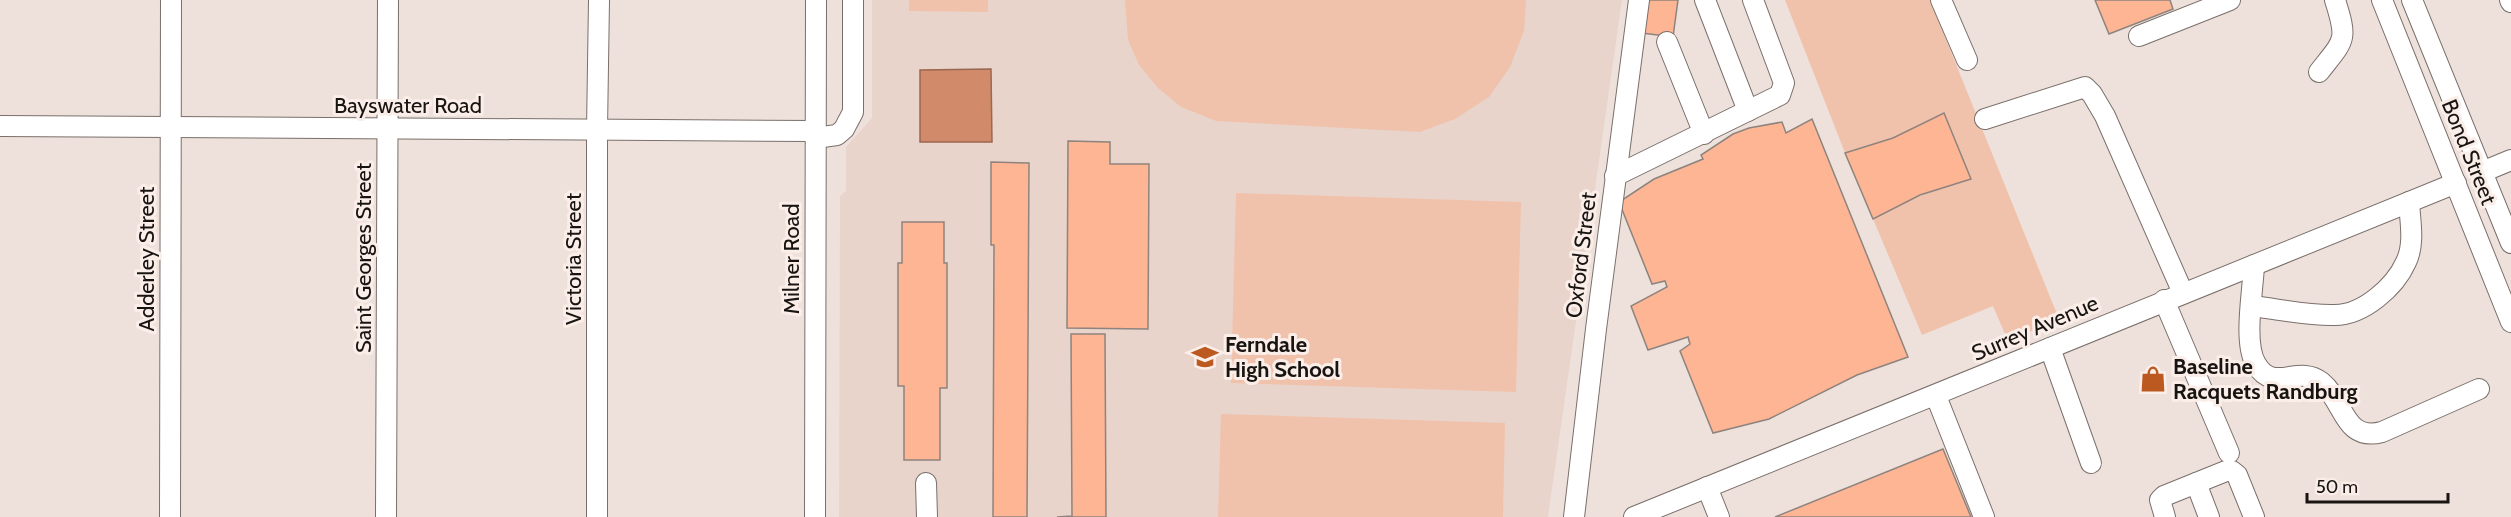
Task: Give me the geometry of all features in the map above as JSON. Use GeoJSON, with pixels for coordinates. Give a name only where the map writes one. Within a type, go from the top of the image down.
{"type":"FeatureCollection","features":[{"type":"Feature","properties":{"kind":"street","name":"Adderley Street"},"geometry":{"type":"LineString","coordinates":[[170,517],[171,0]]}},
{"type":"Feature","properties":{"kind":"street","name":"Saint Georges Street"},"geometry":{"type":"LineString","coordinates":[[386,517],[388,0]]}},
{"type":"Feature","properties":{"kind":"street","name":"Victoria Street"},"geometry":{"type":"LineString","coordinates":[[597,517],[599,0]]}},
{"type":"Feature","properties":{"kind":"street","name":"Milner Road"},"geometry":{"type":"LineString","coordinates":[[815,517],[816,0]]}},
{"type":"Feature","properties":{"kind":"street","name":"Bayswater Road"},"geometry":{"type":"LineString","coordinates":[[0,126],[597,130],[837,135],[844,129],[853,112],[853,0]]}},
{"type":"Feature","properties":{"kind":"street","name":"Oxford Street"},"geometry":{"type":"LineString","coordinates":[[1574,517],[1615,176],[1639,0]]}},
{"type":"Feature","properties":{"kind":"street"},"geometry":{"type":"LineString","coordinates":[[1705,0],[1748,111]]}},
{"type":"Feature","properties":{"kind":"street"},"geometry":{"type":"LineString","coordinates":[[1615,176],[1779,95],[1784,83],[1753,0]]}},
{"type":"Feature","properties":{"kind":"street"},"geometry":{"type":"LineString","coordinates":[[1941,0],[1967,60]]}},
{"type":"Feature","properties":{"kind":"street"},"geometry":{"type":"LineString","coordinates":[[2139,36],[2230,0]]}},
{"type":"Feature","properties":{"kind":"street"},"geometry":{"type":"LineString","coordinates":[[2319,72],[2343,38],[2344,29],[2335,0]]}},
{"type":"Feature","properties":{"kind":"street","name":"Bond Street"},"geometry":{"type":"LineString","coordinates":[[2382,0],[2511,322]]}},
{"type":"Feature","properties":{"kind":"street","name":"Bond Street"},"geometry":{"type":"LineString","coordinates":[[2412,0],[2511,243]]}},
{"type":"Feature","properties":{"kind":"street"},"geometry":{"type":"LineString","coordinates":[[1667,42],[1704,134]]}},
{"type":"Feature","properties":{"kind":"street"},"geometry":{"type":"LineString","coordinates":[[1985,119],[2085,87],[2092,94],[2104,116],[2183,293]]}},
{"type":"Feature","properties":{"kind":"street"},"geometry":{"type":"LineString","coordinates":[[2482,172],[2511,160]]}},
{"type":"Feature","properties":{"kind":"street","name":"Surrey Avenue"},"geometry":{"type":"LineString","coordinates":[[1634,517],[2456,183]]}},
{"type":"Feature","properties":{"kind":"street"},"geometry":{"type":"LineString","coordinates":[[2252,306],[2335,315],[2353,312],[2372,300],[2395,279],[2407,261],[2411,238],[2409,202]]}},
{"type":"Feature","properties":{"kind":"street"},"geometry":{"type":"LineString","coordinates":[[2254,265],[2248,338],[2257,366],[2266,375],[2276,380],[2303,374],[2319,380],[2328,389],[2347,420],[2357,431],[2369,435],[2382,432],[2480,389]]}},
{"type":"Feature","properties":{"kind":"street"},"geometry":{"type":"LineString","coordinates":[[2164,300],[2229,453]]}},
{"type":"Feature","properties":{"kind":"street"},"geometry":{"type":"LineString","coordinates":[[2050,348],[2091,463]]}},
{"type":"Feature","properties":{"kind":"street"},"geometry":{"type":"LineString","coordinates":[[1936,396],[1984,517]]}},
{"type":"Feature","properties":{"kind":"street"},"geometry":{"type":"LineString","coordinates":[[2165,517],[2160,500],[2164,496],[2226,471],[2232,471],[2237,475],[2254,517]]}},
{"type":"Feature","properties":{"kind":"street"},"geometry":{"type":"LineString","coordinates":[[926,483],[927,517]]}},
{"type":"Feature","properties":{"kind":"street"},"geometry":{"type":"LineString","coordinates":[[2196,483],[2210,517]]}},
{"type":"Feature","properties":{"kind":"street"},"geometry":{"type":"LineString","coordinates":[[1707,487],[1719,517]]}},
{"type":"Feature","properties":{"kind":"shaded area","name":"Ferndale High School"},"geometry":{"type":"Polygon","coordinates":[[[872,0],[1622,0],[1548,517],[839,517],[840,196],[846,191],[846,147],[872,118],[872,0]]]}},
{"type":"Feature","properties":{"kind":"shaded area"},"geometry":{"type":"Polygon","coordinates":[[[909,0],[988,0],[988,12],[909,11],[909,0]]]}},
{"type":"Feature","properties":{"kind":"shaded area"},"geometry":{"type":"Polygon","coordinates":[[[1125,0],[1526,0],[1524,31],[1510,67],[1489,97],[1455,119],[1420,132],[1216,121],[1181,107],[1158,88],[1139,65],[1128,40],[1125,0]]]}},
{"type":"Feature","properties":{"kind":"shaded area"},"geometry":{"type":"Polygon","coordinates":[[[1785,0],[1930,0],[2059,319],[2008,341],[1993,306],[1922,335],[1873,219],[1896,206],[1945,186],[1893,138],[1845,153],[1785,0]]]}},
{"type":"Feature","properties":{"kind":"shaded area"},"geometry":{"type":"Polygon","coordinates":[[[991,69],[992,142],[920,142],[920,70],[991,69]]]}},
{"type":"Feature","properties":{"kind":"shaded area"},"geometry":{"type":"Polygon","coordinates":[[[1236,193],[1521,202],[1516,392],[1231,383],[1236,193]]]}},
{"type":"Feature","properties":{"kind":"shaded area"},"geometry":{"type":"Polygon","coordinates":[[[1221,414],[1505,423],[1503,517],[1218,517],[1221,414]]]}},
{"type":"Feature","properties":{"kind":"building"},"geometry":{"type":"Polygon","coordinates":[[[1630,0],[1678,0],[1673,37],[1626,31],[1630,0]]]}},
{"type":"Feature","properties":{"kind":"building"},"geometry":{"type":"Polygon","coordinates":[[[2095,0],[2170,0],[2173,9],[2109,34],[2095,0]]]}},
{"type":"Feature","properties":{"kind":"building"},"geometry":{"type":"Polygon","coordinates":[[[1944,113],[1971,179],[1920,195],[1873,219],[1845,153],[1893,138],[1944,113]]]}},
{"type":"Feature","properties":{"kind":"building"},"geometry":{"type":"Polygon","coordinates":[[[1812,119],[1908,357],[1857,375],[1769,419],[1713,433],[1680,351],[1690,344],[1688,337],[1648,350],[1631,306],[1667,287],[1665,281],[1652,284],[1619,202],[1654,179],[1703,159],[1701,155],[1733,134],[1749,128],[1782,122],[1786,133],[1812,119]]]}},
{"type":"Feature","properties":{"kind":"building"},"geometry":{"type":"Polygon","coordinates":[[[1068,141],[1110,142],[1110,164],[1149,164],[1148,329],[1067,328],[1068,141]]]}},
{"type":"Feature","properties":{"kind":"building"},"geometry":{"type":"Polygon","coordinates":[[[991,162],[1029,163],[1027,517],[993,517],[994,245],[991,245],[991,162]]]}},
{"type":"Feature","properties":{"kind":"building"},"geometry":{"type":"Polygon","coordinates":[[[902,222],[944,222],[944,263],[947,263],[947,388],[940,388],[940,460],[904,460],[904,386],[898,386],[898,263],[902,263],[902,222]]]}},
{"type":"Feature","properties":{"kind":"building"},"geometry":{"type":"Polygon","coordinates":[[[1071,334],[1105,334],[1106,517],[1057,517],[1072,516],[1071,334]]]}},
{"type":"Feature","properties":{"kind":"building"},"geometry":{"type":"Polygon","coordinates":[[[1943,449],[1971,517],[1775,517],[1943,449]]]}},
{"type":"Feature","properties":{"kind":"place","name":"Ferndale High School"},"geometry":{"type":"Point","coordinates":[1205,357]}},
{"type":"Feature","properties":{"kind":"place","name":"Baseline Racquets Randburg"},"geometry":{"type":"Point","coordinates":[2153,379]}}]}
